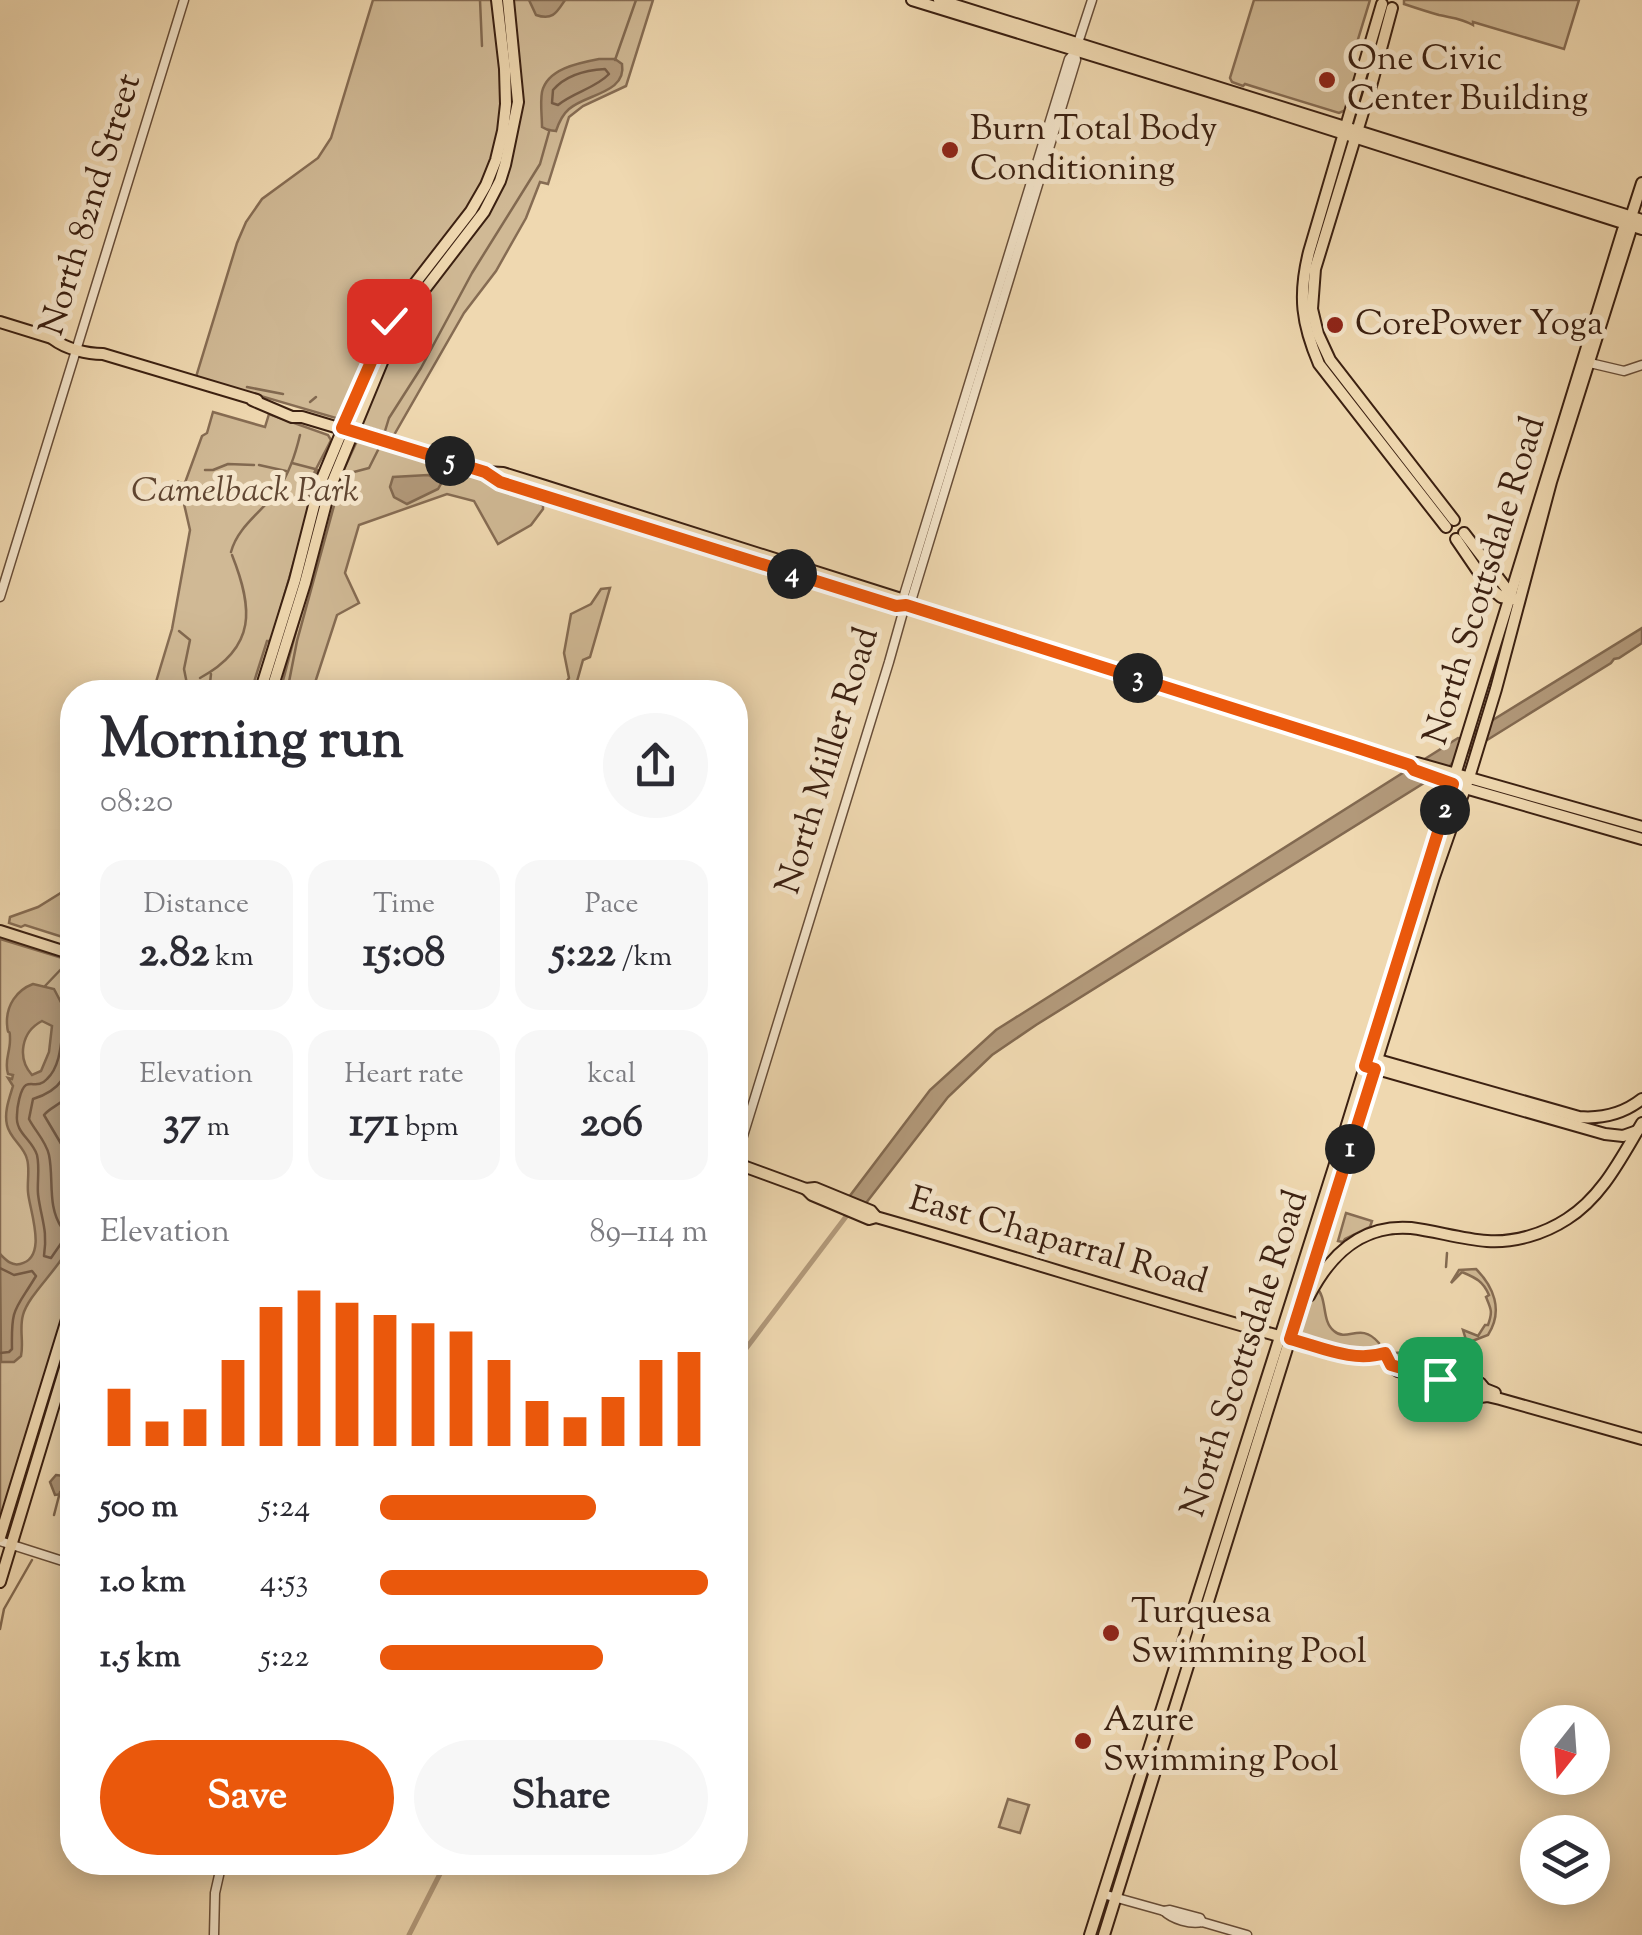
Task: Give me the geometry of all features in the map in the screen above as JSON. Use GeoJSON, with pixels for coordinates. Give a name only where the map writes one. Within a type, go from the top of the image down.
{"type":"FeatureCollection","features":[{"type":"Feature","properties":{"kind":"main road"},"geometry":{"type":"LineString","coordinates":[[275,680],[347,430],[395,311],[472,211],[496,160],[506,104],[497,0]]}},
{"type":"Feature","properties":{"kind":"main road"},"geometry":{"type":"LineString","coordinates":[[264,680],[314,499],[401,321],[472,229],[500,182],[511,148],[518,102],[508,0]]}},
{"type":"Feature","properties":{"kind":"main road"},"geometry":{"type":"LineString","coordinates":[[912,0],[1350,132],[1634,223]]}},
{"type":"Feature","properties":{"kind":"main road"},"geometry":{"type":"LineString","coordinates":[[938,0],[1076,48]]}},
{"type":"Feature","properties":{"kind":"main road"},"geometry":{"type":"LineString","coordinates":[[1350,132],[1304,269],[1302,310],[1309,340],[1328,377],[1450,524],[1327,354],[1312,309],[1314,270],[1387,6]]}},
{"type":"Feature","properties":{"kind":"main road","name":"North Scottsdale Road"},"geometry":{"type":"LineString","coordinates":[[1456,780],[1479,746],[1514,600],[1634,223],[1642,182]]}},
{"type":"Feature","properties":{"kind":"main road"},"geometry":{"type":"LineString","coordinates":[[1319,218],[1321,250]]}},
{"type":"Feature","properties":{"kind":"main road","name":"North Scottsdale Road"},"geometry":{"type":"LineString","coordinates":[[1104,1935],[1285,1338],[1434,877],[1468,735],[1634,223]]}},
{"type":"Feature","properties":{"kind":"main road"},"geometry":{"type":"LineString","coordinates":[[0,322],[295,410],[302,417],[485,472],[500,482],[697,540],[896,606],[906,605],[1410,765],[1414,770],[1642,827]]}},
{"type":"Feature","properties":{"kind":"main road"},"geometry":{"type":"LineString","coordinates":[[1460,536],[1488,586],[1501,597],[1514,600]]}},
{"type":"Feature","properties":{"kind":"main road"},"geometry":{"type":"LineString","coordinates":[[1487,718],[1492,682],[1488,674]]}},
{"type":"Feature","properties":{"kind":"main road"},"geometry":{"type":"LineString","coordinates":[[1456,780],[1642,839]]}},
{"type":"Feature","properties":{"kind":"main road"},"geometry":{"type":"LineString","coordinates":[[0,932],[60,950]]}},
{"type":"Feature","properties":{"kind":"main road"},"geometry":{"type":"LineString","coordinates":[[1371,1063],[1611,1135],[1624,1136],[1640,1127]]}},
{"type":"Feature","properties":{"kind":"main road","name":"North Scottsdale Road"},"geometry":{"type":"LineString","coordinates":[[1090,1935],[1285,1338],[1301,1304],[1371,1063]]}},
{"type":"Feature","properties":{"kind":"main road"},"geometry":{"type":"LineString","coordinates":[[1495,1099],[1585,1118],[1609,1116],[1642,1099]]}},
{"type":"Feature","properties":{"kind":"main road"},"geometry":{"type":"LineString","coordinates":[[1301,1304],[1328,1263],[1351,1244],[1374,1233],[1408,1228],[1490,1241],[1514,1240],[1564,1222],[1598,1192],[1640,1127]]}},
{"type":"Feature","properties":{"kind":"main road","name":"East Chaparral Road"},"geometry":{"type":"LineString","coordinates":[[748,1167],[868,1214],[1348,1355],[1368,1357],[1385,1353],[1391,1365],[1404,1374],[1471,1389],[1476,1398],[1484,1392],[1642,1439]]}},
{"type":"Feature","properties":{"kind":"main road"},"geometry":{"type":"LineString","coordinates":[[0,1582],[4,1541],[60,1346]]}},
{"type":"Feature","properties":{"kind":"main road"},"geometry":{"type":"LineString","coordinates":[[4,1541],[60,1380]]}},
{"type":"Feature","properties":{"kind":"main road"},"geometry":{"type":"LineString","coordinates":[[1149,1748],[1162,1753]]}},
{"type":"Feature","properties":{"kind":"main road"},"geometry":{"type":"LineString","coordinates":[[1138,1783],[1152,1787]]}},
{"type":"Feature","properties":{"kind":"street","name":"North 82nd Street"},"geometry":{"type":"LineString","coordinates":[[0,597],[184,0]]}},
{"type":"Feature","properties":{"kind":"street","name":"North Miller Road"},"geometry":{"type":"LineString","coordinates":[[748,1120],[906,605],[912,598],[1092,0]]}},
{"type":"Feature","properties":{"kind":"street"},"geometry":{"type":"LineString","coordinates":[[1590,363],[1624,371],[1642,364]]}},
{"type":"Feature","properties":{"kind":"street"},"geometry":{"type":"LineString","coordinates":[[4,1541],[60,1560]]}},
{"type":"Feature","properties":{"kind":"street"},"geometry":{"type":"LineString","coordinates":[[214,1935],[219,1875]]}},
{"type":"Feature","properties":{"kind":"street"},"geometry":{"type":"LineString","coordinates":[[1103,1894],[1200,1918],[1202,1922],[1246,1935]]}},
{"type":"Feature","properties":{"kind":"green space"},"geometry":{"type":"Polygon","coordinates":[[[373,0],[653,0],[626,86],[569,117],[548,184],[540,182],[526,218],[496,271],[464,313],[394,435],[196,377],[246,222],[262,199],[318,158],[331,138],[373,0]]]}},
{"type":"Feature","properties":{"kind":"green space"},"geometry":{"type":"Polygon","coordinates":[[[1254,0],[1370,0],[1352,59],[1359,68],[1346,110],[1339,113],[1232,82],[1254,0]]]}},
{"type":"Feature","properties":{"kind":"green space"},"geometry":{"type":"Polygon","coordinates":[[[1404,0],[1579,0],[1564,49],[1426,11],[1404,4],[1404,0]]]}},
{"type":"Feature","properties":{"kind":"green space","name":"Camelback Park"},"geometry":{"type":"Polygon","coordinates":[[[213,412],[265,427],[269,414],[328,435],[331,440],[309,486],[305,502],[317,471],[320,472],[271,641],[267,641],[255,680],[157,680],[172,629],[190,530],[179,482],[184,484],[202,436],[207,433],[213,412]]]}},
{"type":"Feature","properties":{"kind":"green space"},"geometry":{"type":"Polygon","coordinates":[[[357,441],[484,477],[543,505],[543,509],[531,525],[498,544],[474,501],[447,494],[359,525],[345,573],[359,603],[337,615],[316,680],[283,680],[332,495],[357,441]]]}},
{"type":"Feature","properties":{"kind":"green space"},"geometry":{"type":"Polygon","coordinates":[[[610,588],[590,657],[583,660],[577,680],[568,680],[564,653],[571,614],[591,604],[601,589],[610,588]]]}},
{"type":"Feature","properties":{"kind":"green space"},"geometry":{"type":"Polygon","coordinates":[[[60,893],[60,936],[9,923],[10,917],[60,893]]]}},
{"type":"Feature","properties":{"kind":"green space"},"geometry":{"type":"Polygon","coordinates":[[[0,939],[60,957],[60,1328],[0,1525],[0,939]]]}},
{"type":"Feature","properties":{"kind":"green space"},"geometry":{"type":"Polygon","coordinates":[[[1346,1213],[1372,1221],[1370,1227],[1343,1242],[1338,1241],[1346,1213]]]}},
{"type":"Feature","properties":{"kind":"green space"},"geometry":{"type":"Polygon","coordinates":[[[1476,1269],[1491,1291],[1495,1317],[1488,1335],[1467,1343],[1463,1330],[1478,1336],[1488,1325],[1489,1295],[1478,1280],[1462,1272],[1451,1283],[1459,1270],[1476,1269]]]}},
{"type":"Feature","properties":{"kind":"green space"},"geometry":{"type":"Polygon","coordinates":[[[1316,1287],[1334,1331],[1344,1335],[1366,1334],[1379,1343],[1379,1350],[1353,1352],[1301,1337],[1304,1313],[1316,1287]]]}},
{"type":"Feature","properties":{"kind":"green space"},"geometry":{"type":"Polygon","coordinates":[[[1472,1346],[1477,1351],[1475,1358],[1463,1362],[1464,1369],[1474,1369],[1469,1379],[1456,1380],[1396,1363],[1394,1359],[1395,1353],[1408,1352],[1404,1355],[1406,1363],[1457,1359],[1472,1346]]]}},
{"type":"Feature","properties":{"kind":"green space"},"geometry":{"type":"Polygon","coordinates":[[[1008,1799],[1029,1805],[1020,1833],[999,1827],[1008,1799]]]}},
{"type":"Feature","properties":{"kind":"water"},"geometry":{"type":"Polygon","coordinates":[[[529,0],[565,0],[557,12],[547,17],[536,15],[529,0]]]}},
{"type":"Feature","properties":{"kind":"water"},"geometry":{"type":"Polygon","coordinates":[[[615,59],[622,64],[618,81],[569,109],[556,131],[542,127],[542,92],[550,78],[564,68],[615,59]]]}},
{"type":"Feature","properties":{"kind":"water"},"geometry":{"type":"Polygon","coordinates":[[[428,475],[442,482],[438,489],[407,504],[394,497],[390,487],[393,477],[428,475]]]}},
{"type":"Feature","properties":{"kind":"water"},"geometry":{"type":"Polygon","coordinates":[[[1642,628],[1642,643],[992,1055],[948,1097],[866,1203],[849,1197],[930,1090],[996,1030],[1458,738],[1642,628]]]}},
{"type":"Feature","properties":{"kind":"water"},"geometry":{"type":"Polygon","coordinates":[[[33,984],[54,989],[60,1000],[60,1261],[26,1307],[21,1356],[14,1362],[1,1362],[0,1254],[11,1263],[20,1264],[29,1260],[36,1243],[27,1159],[6,1120],[13,1086],[8,1078],[13,1075],[7,1069],[7,1017],[17,994],[33,984]],[[42,1021],[29,1032],[24,1046],[24,1061],[32,1075],[41,1071],[49,1052],[52,1026],[42,1021]]]}},
{"type":"Feature","properties":{"kind":"water"},"geometry":{"type":"Polygon","coordinates":[[[60,1476],[60,1494],[55,1495],[50,1482],[60,1476]]]}},
{"type":"Feature","properties":{"kind":"waterway"},"geometry":{"type":"LineString","coordinates":[[480,0],[482,46]]}},
{"type":"Feature","properties":{"kind":"waterway"},"geometry":{"type":"LineString","coordinates":[[615,60],[636,0]]}},
{"type":"Feature","properties":{"kind":"waterway"},"geometry":{"type":"LineString","coordinates":[[385,431],[472,273],[540,164],[549,132]]}},
{"type":"Feature","properties":{"kind":"waterway"},"geometry":{"type":"LineString","coordinates":[[247,387],[283,394]]}},
{"type":"Feature","properties":{"kind":"waterway"},"geometry":{"type":"LineString","coordinates":[[310,402],[316,397]]}},
{"type":"Feature","properties":{"kind":"waterway"},"geometry":{"type":"LineString","coordinates":[[231,552],[239,534],[283,482],[300,435]]}},
{"type":"Feature","properties":{"kind":"waterway"},"geometry":{"type":"LineString","coordinates":[[289,680],[335,502],[350,473],[369,468],[379,448]]}},
{"type":"Feature","properties":{"kind":"waterway"},"geometry":{"type":"LineString","coordinates":[[292,463],[315,469]]}},
{"type":"Feature","properties":{"kind":"waterway"},"geometry":{"type":"LineString","coordinates":[[205,470],[228,464],[254,465]]}},
{"type":"Feature","properties":{"kind":"waterway"},"geometry":{"type":"LineString","coordinates":[[259,465],[286,471]]}},
{"type":"Feature","properties":{"kind":"waterway"},"geometry":{"type":"LineString","coordinates":[[200,678],[232,653],[245,625],[244,592],[232,555]]}},
{"type":"Feature","properties":{"kind":"waterway"},"geometry":{"type":"LineString","coordinates":[[179,631],[190,640],[184,669],[186,680]]}},
{"type":"Feature","properties":{"kind":"waterway"},"geometry":{"type":"LineString","coordinates":[[210,680],[211,674]]}},
{"type":"Feature","properties":{"kind":"waterway"},"geometry":{"type":"LineString","coordinates":[[45,986],[60,970]]}},
{"type":"Feature","properties":{"kind":"waterway"},"geometry":{"type":"LineString","coordinates":[[748,1346],[851,1210]]}},
{"type":"Feature","properties":{"kind":"waterway"},"geometry":{"type":"LineString","coordinates":[[1446,1267],[1447,1253]]}},
{"type":"Feature","properties":{"kind":"waterway"},"geometry":{"type":"LineString","coordinates":[[54,1515],[60,1492]]}},
{"type":"Feature","properties":{"kind":"waterway"},"geometry":{"type":"LineString","coordinates":[[0,1629],[4,1609],[32,1560]]}},
{"type":"Feature","properties":{"kind":"waterway"},"geometry":{"type":"LineString","coordinates":[[409,1935],[439,1875]]}},
{"type":"Feature","properties":{"kind":"place","name":"One Civic Center Building"},"geometry":{"type":"Point","coordinates":[1327,80]}},
{"type":"Feature","properties":{"kind":"place","name":"Burn Total Body Conditioning"},"geometry":{"type":"Point","coordinates":[950,150]}},
{"type":"Feature","properties":{"kind":"place","name":"CorePower Yoga"},"geometry":{"type":"Point","coordinates":[1335,325]}},
{"type":"Feature","properties":{"kind":"place","name":"Turquesa Swimming Pool"},"geometry":{"type":"Point","coordinates":[1111,1633]}},
{"type":"Feature","properties":{"kind":"place","name":"Azure Swimming Pool"},"geometry":{"type":"Point","coordinates":[1083,1741]}},
{"type":"Feature","properties":{"kind":"route"},"geometry":{"type":"LineString","coordinates":[[389,321],[342,428],[485,472],[500,482],[1296,728],[1410,765],[1453,784],[1365,1066],[1375,1069],[1290,1339],[1348,1355],[1368,1357],[1385,1353],[1391,1365],[1440,1379]]}}]}
